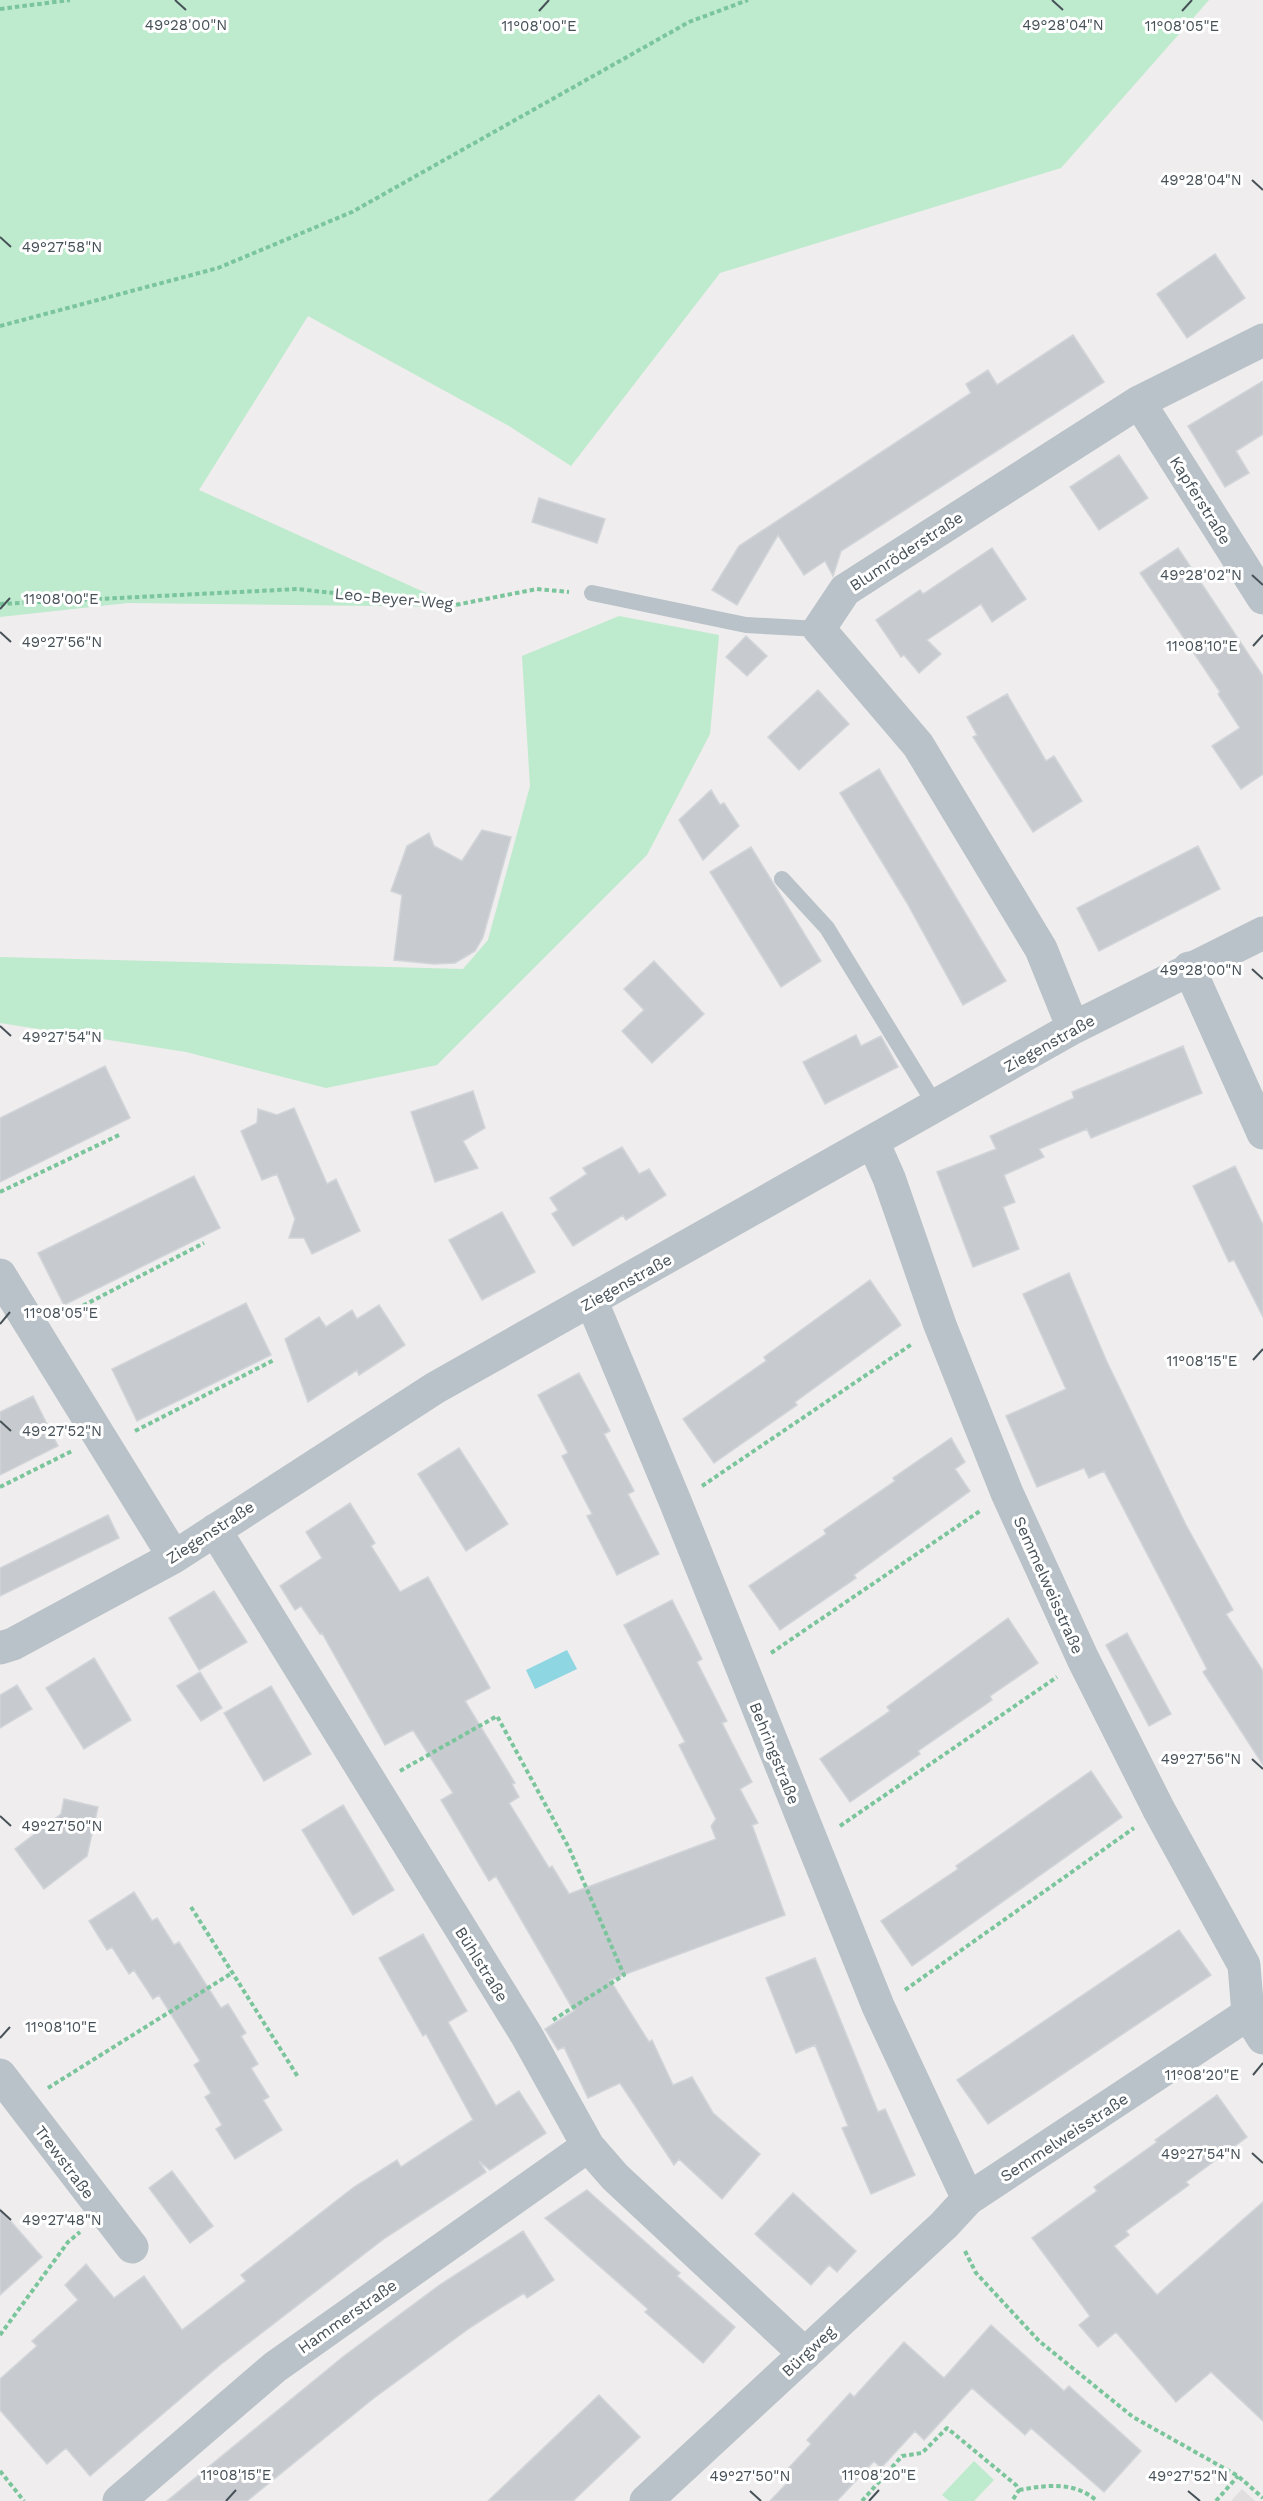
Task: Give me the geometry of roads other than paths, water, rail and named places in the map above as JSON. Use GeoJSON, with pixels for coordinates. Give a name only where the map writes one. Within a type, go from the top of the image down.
{"type":"FeatureCollection","features":[{"type":"Feature","properties":{"kind":"street","name":"Blumröderstraße"},"geometry":{"type":"LineString","coordinates":[[819,629],[844,590],[1139,402],[1263,340]]}},
{"type":"Feature","properties":{"kind":"street","name":"Kapferstraße"},"geometry":{"type":"LineString","coordinates":[[1139,402],[1263,598]]}},
{"type":"Feature","properties":{"kind":"street"},"geometry":{"type":"LineString","coordinates":[[819,629],[918,745],[1041,949],[1073,1028]]}},
{"type":"Feature","properties":{"kind":"street","name":"Ziegenstraße"},"geometry":{"type":"LineString","coordinates":[[0,1648],[13,1644],[174,1557],[435,1388],[592,1302],[1073,1028],[1263,933]]}},
{"type":"Feature","properties":{"kind":"street"},"geometry":{"type":"LineString","coordinates":[[1189,968],[1263,1133]]}},
{"type":"Feature","properties":{"kind":"street","name":"Semmelweisstraße"},"geometry":{"type":"LineString","coordinates":[[873,1142],[890,1178],[940,1325],[1007,1493],[1083,1659],[1159,1810],[1244,1965],[1256,2026],[968,2199]]}},
{"type":"Feature","properties":{"kind":"street"},"geometry":{"type":"LineString","coordinates":[[0,1275],[33,1332],[174,1557]]}},
{"type":"Feature","properties":{"kind":"street","name":"Behringstraße"},"geometry":{"type":"LineString","coordinates":[[592,1302],[878,2006],[968,2199]]}},
{"type":"Feature","properties":{"kind":"street","name":"Bühlstraße"},"geometry":{"type":"LineString","coordinates":[[215,1530],[527,2036],[588,2146],[615,2177],[805,2354]]}},
{"type":"Feature","properties":{"kind":"street","name":"Trewstraße"},"geometry":{"type":"LineString","coordinates":[[0,2075],[132,2247]]}},
{"type":"Feature","properties":{"kind":"street","name":"Hammerstraße"},"geometry":{"type":"LineString","coordinates":[[119,2501],[275,2367],[588,2146]]}},
{"type":"Feature","properties":{"kind":"street","name":"Bürgweg"},"geometry":{"type":"LineString","coordinates":[[646,2501],[944,2224],[968,2199]]}},
{"type":"Feature","properties":{"kind":"lane"},"geometry":{"type":"LineString","coordinates":[[592,593],[746,625],[819,629]]}},
{"type":"Feature","properties":{"kind":"lane"},"geometry":{"type":"LineString","coordinates":[[782,879],[827,928],[936,1106]]}},
{"type":"Feature","properties":{"kind":"water"},"geometry":{"type":"Polygon","coordinates":[[[567,1650],[577,1669],[535,1689],[526,1670],[567,1650]]]}}]}
